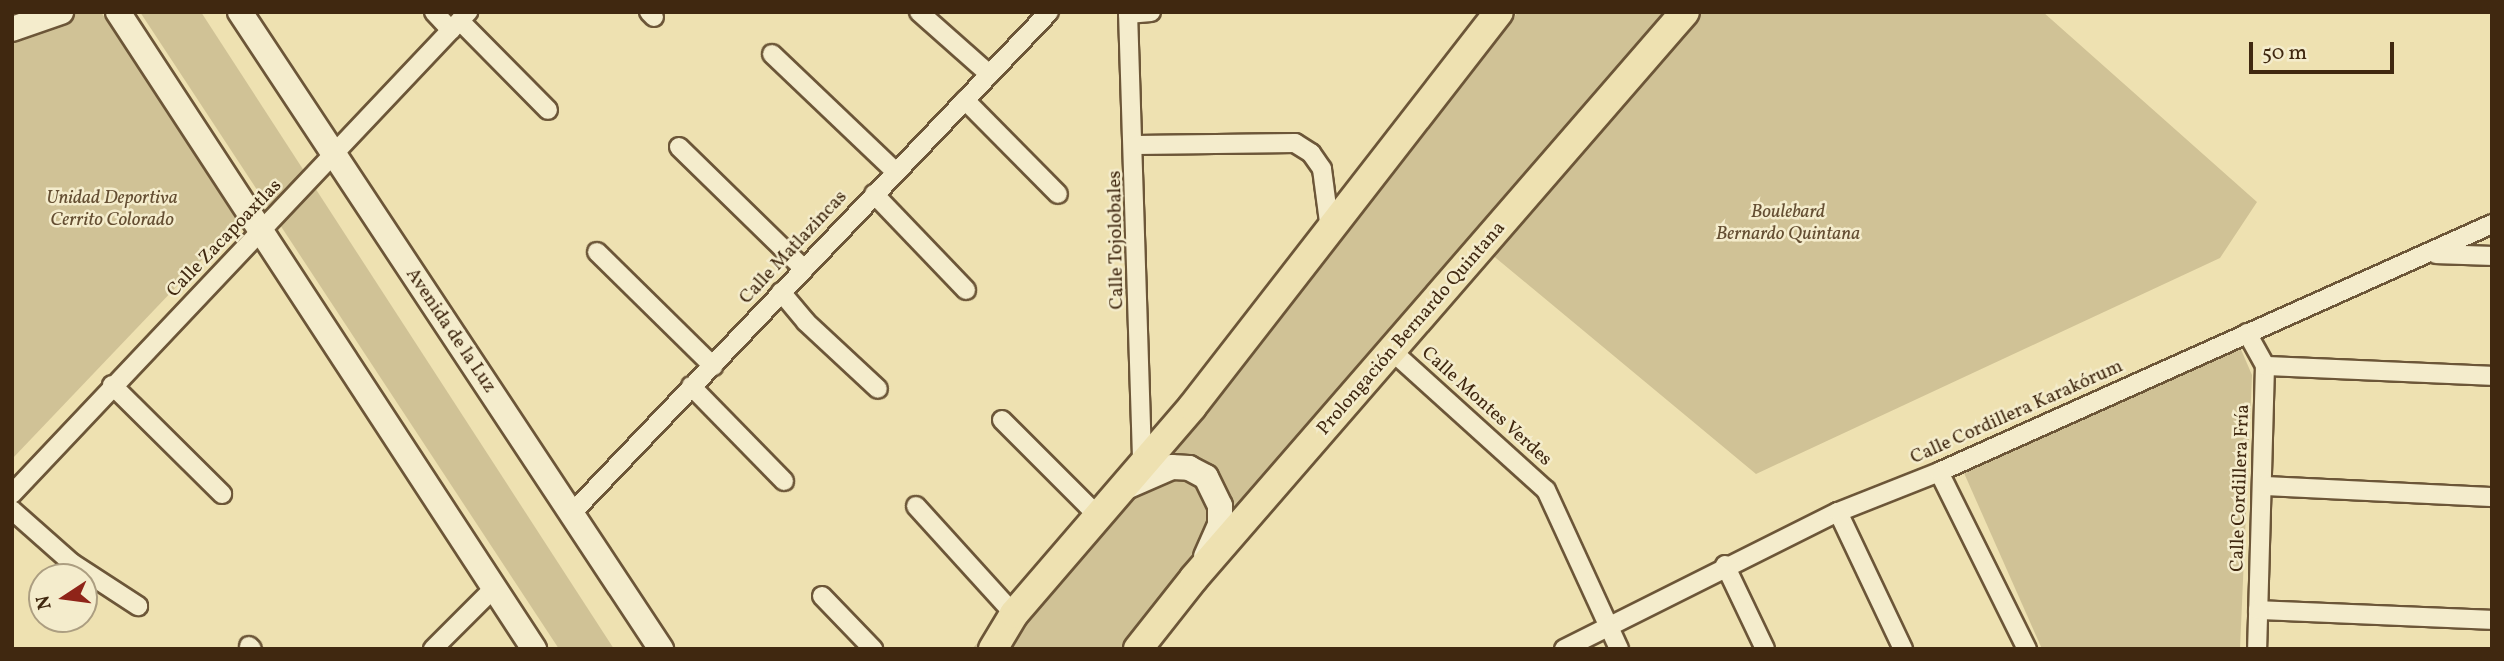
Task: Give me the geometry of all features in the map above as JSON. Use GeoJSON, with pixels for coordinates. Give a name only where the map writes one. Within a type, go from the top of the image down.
{"type":"FeatureCollection","features":[{"type":"Feature","properties":{"kind":"main road"},"geometry":{"type":"LineString","coordinates":[[12,29],[61,12]]}},
{"type":"Feature","properties":{"kind":"main road"},"geometry":{"type":"LineString","coordinates":[[118,12],[534,649]]}},
{"type":"Feature","properties":{"kind":"main road","name":"Avenida de la Luz"},"geometry":{"type":"LineString","coordinates":[[240,12],[660,649]]}},
{"type":"Feature","properties":{"kind":"main road"},"geometry":{"type":"LineString","coordinates":[[980,649],[1134,477],[1499,12]]}},
{"type":"Feature","properties":{"kind":"main road","name":"Prolongación Bernardo Quintana"},"geometry":{"type":"LineString","coordinates":[[1139,648],[1194,578],[1685,12]]}},
{"type":"Feature","properties":{"kind":"main road"},"geometry":{"type":"LineString","coordinates":[[1134,477],[1172,467],[1189,468],[1206,477],[1220,506],[1220,525],[1194,578]]}},
{"type":"Feature","properties":{"kind":"main road"},"geometry":{"type":"LineString","coordinates":[[993,649],[1014,614]]}},
{"type":"Feature","properties":{"kind":"street"},"geometry":{"type":"LineString","coordinates":[[434,12],[460,21],[548,110]]}},
{"type":"Feature","properties":{"kind":"street"},"geometry":{"type":"LineString","coordinates":[[919,12],[989,75]]}},
{"type":"Feature","properties":{"kind":"street","name":"Calle Matlazincas"},"geometry":{"type":"LineString","coordinates":[[571,514],[1049,12]]}},
{"type":"Feature","properties":{"kind":"street"},"geometry":{"type":"LineString","coordinates":[[1128,13],[1151,12]]}},
{"type":"Feature","properties":{"kind":"street","name":"Calle Tojolobales"},"geometry":{"type":"LineString","coordinates":[[1128,13],[1136,145],[1134,477]]}},
{"type":"Feature","properties":{"kind":"street","name":"Calle Zacapoaxtlas"},"geometry":{"type":"LineString","coordinates":[[12,494],[112,385],[263,232],[460,21]]}},
{"type":"Feature","properties":{"kind":"street"},"geometry":{"type":"LineString","coordinates":[[772,54],[895,171]]}},
{"type":"Feature","properties":{"kind":"street"},"geometry":{"type":"LineString","coordinates":[[965,100],[1058,194]]}},
{"type":"Feature","properties":{"kind":"street"},"geometry":{"type":"LineString","coordinates":[[1136,145],[1295,143],[1311,153],[1322,169],[1330,230]]}},
{"type":"Feature","properties":{"kind":"street"},"geometry":{"type":"LineString","coordinates":[[679,147],[804,269]]}},
{"type":"Feature","properties":{"kind":"street"},"geometry":{"type":"LineString","coordinates":[[874,194],[966,290]]}},
{"type":"Feature","properties":{"kind":"street","name":"Calle Cordillera Karakórum"},"geometry":{"type":"LineString","coordinates":[[1564,649],[1725,565],[1838,512],[1938,472],[2247,333],[2433,254],[2492,224]]}},
{"type":"Feature","properties":{"kind":"street"},"geometry":{"type":"LineString","coordinates":[[597,252],[713,366]]}},
{"type":"Feature","properties":{"kind":"street"},"geometry":{"type":"LineString","coordinates":[[2433,254],[2492,256]]}},
{"type":"Feature","properties":{"kind":"street"},"geometry":{"type":"LineString","coordinates":[[781,292],[806,322],[878,389]]}},
{"type":"Feature","properties":{"kind":"street","name":"Calle Cordillera Fría"},"geometry":{"type":"LineString","coordinates":[[2247,333],[2265,366],[2264,486],[2257,649]]}},
{"type":"Feature","properties":{"kind":"street","name":"Calle Montes Verdes"},"geometry":{"type":"LineString","coordinates":[[1392,351],[1546,490],[1619,649]]}},
{"type":"Feature","properties":{"kind":"street"},"geometry":{"type":"LineString","coordinates":[[2265,366],[2492,376]]}},
{"type":"Feature","properties":{"kind":"street"},"geometry":{"type":"LineString","coordinates":[[112,385],[222,494]]}},
{"type":"Feature","properties":{"kind":"street"},"geometry":{"type":"LineString","coordinates":[[691,386],[784,481]]}},
{"type":"Feature","properties":{"kind":"street"},"geometry":{"type":"LineString","coordinates":[[1002,420],[1099,517]]}},
{"type":"Feature","properties":{"kind":"street"},"geometry":{"type":"LineString","coordinates":[[1938,472],[2027,649]]}},
{"type":"Feature","properties":{"kind":"street"},"geometry":{"type":"LineString","coordinates":[[2264,486],[2492,497]]}},
{"type":"Feature","properties":{"kind":"street"},"geometry":{"type":"LineString","coordinates":[[916,506],[1014,614]]}},
{"type":"Feature","properties":{"kind":"street"},"geometry":{"type":"LineString","coordinates":[[12,510],[72,563],[138,606]]}},
{"type":"Feature","properties":{"kind":"street"},"geometry":{"type":"LineString","coordinates":[[1838,512],[1903,649]]}},
{"type":"Feature","properties":{"kind":"street"},"geometry":{"type":"LineString","coordinates":[[1725,565],[1765,649]]}},
{"type":"Feature","properties":{"kind":"street"},"geometry":{"type":"LineString","coordinates":[[433,649],[495,587]]}},
{"type":"Feature","properties":{"kind":"street"},"geometry":{"type":"LineString","coordinates":[[822,596],[873,649]]}},
{"type":"Feature","properties":{"kind":"street"},"geometry":{"type":"LineString","coordinates":[[2258,610],[2492,620]]}},
{"type":"Feature","properties":{"kind":"green space","name":"Unidad Deportiva Cerrito Colorado"},"geometry":{"type":"Polygon","coordinates":[[[70,12],[101,12],[238,222],[12,459],[12,33],[70,12]]]}},
{"type":"Feature","properties":{"kind":"green space"},"geometry":{"type":"Polygon","coordinates":[[[140,12],[201,12],[614,649],[559,649],[140,12]]]}},
{"type":"Feature","properties":{"kind":"green space","name":"Boulebard Bernardo Quintana"},"geometry":{"type":"Polygon","coordinates":[[[1518,12],[2043,12],[2257,202],[2220,258],[1756,474],[1473,239],[1142,649],[972,649],[1281,310],[1518,12]]]}},
{"type":"Feature","properties":{"kind":"green space"},"geometry":{"type":"Polygon","coordinates":[[[2236,338],[2252,375],[2240,649],[2042,649],[1964,473],[2236,338]]]}}]}
